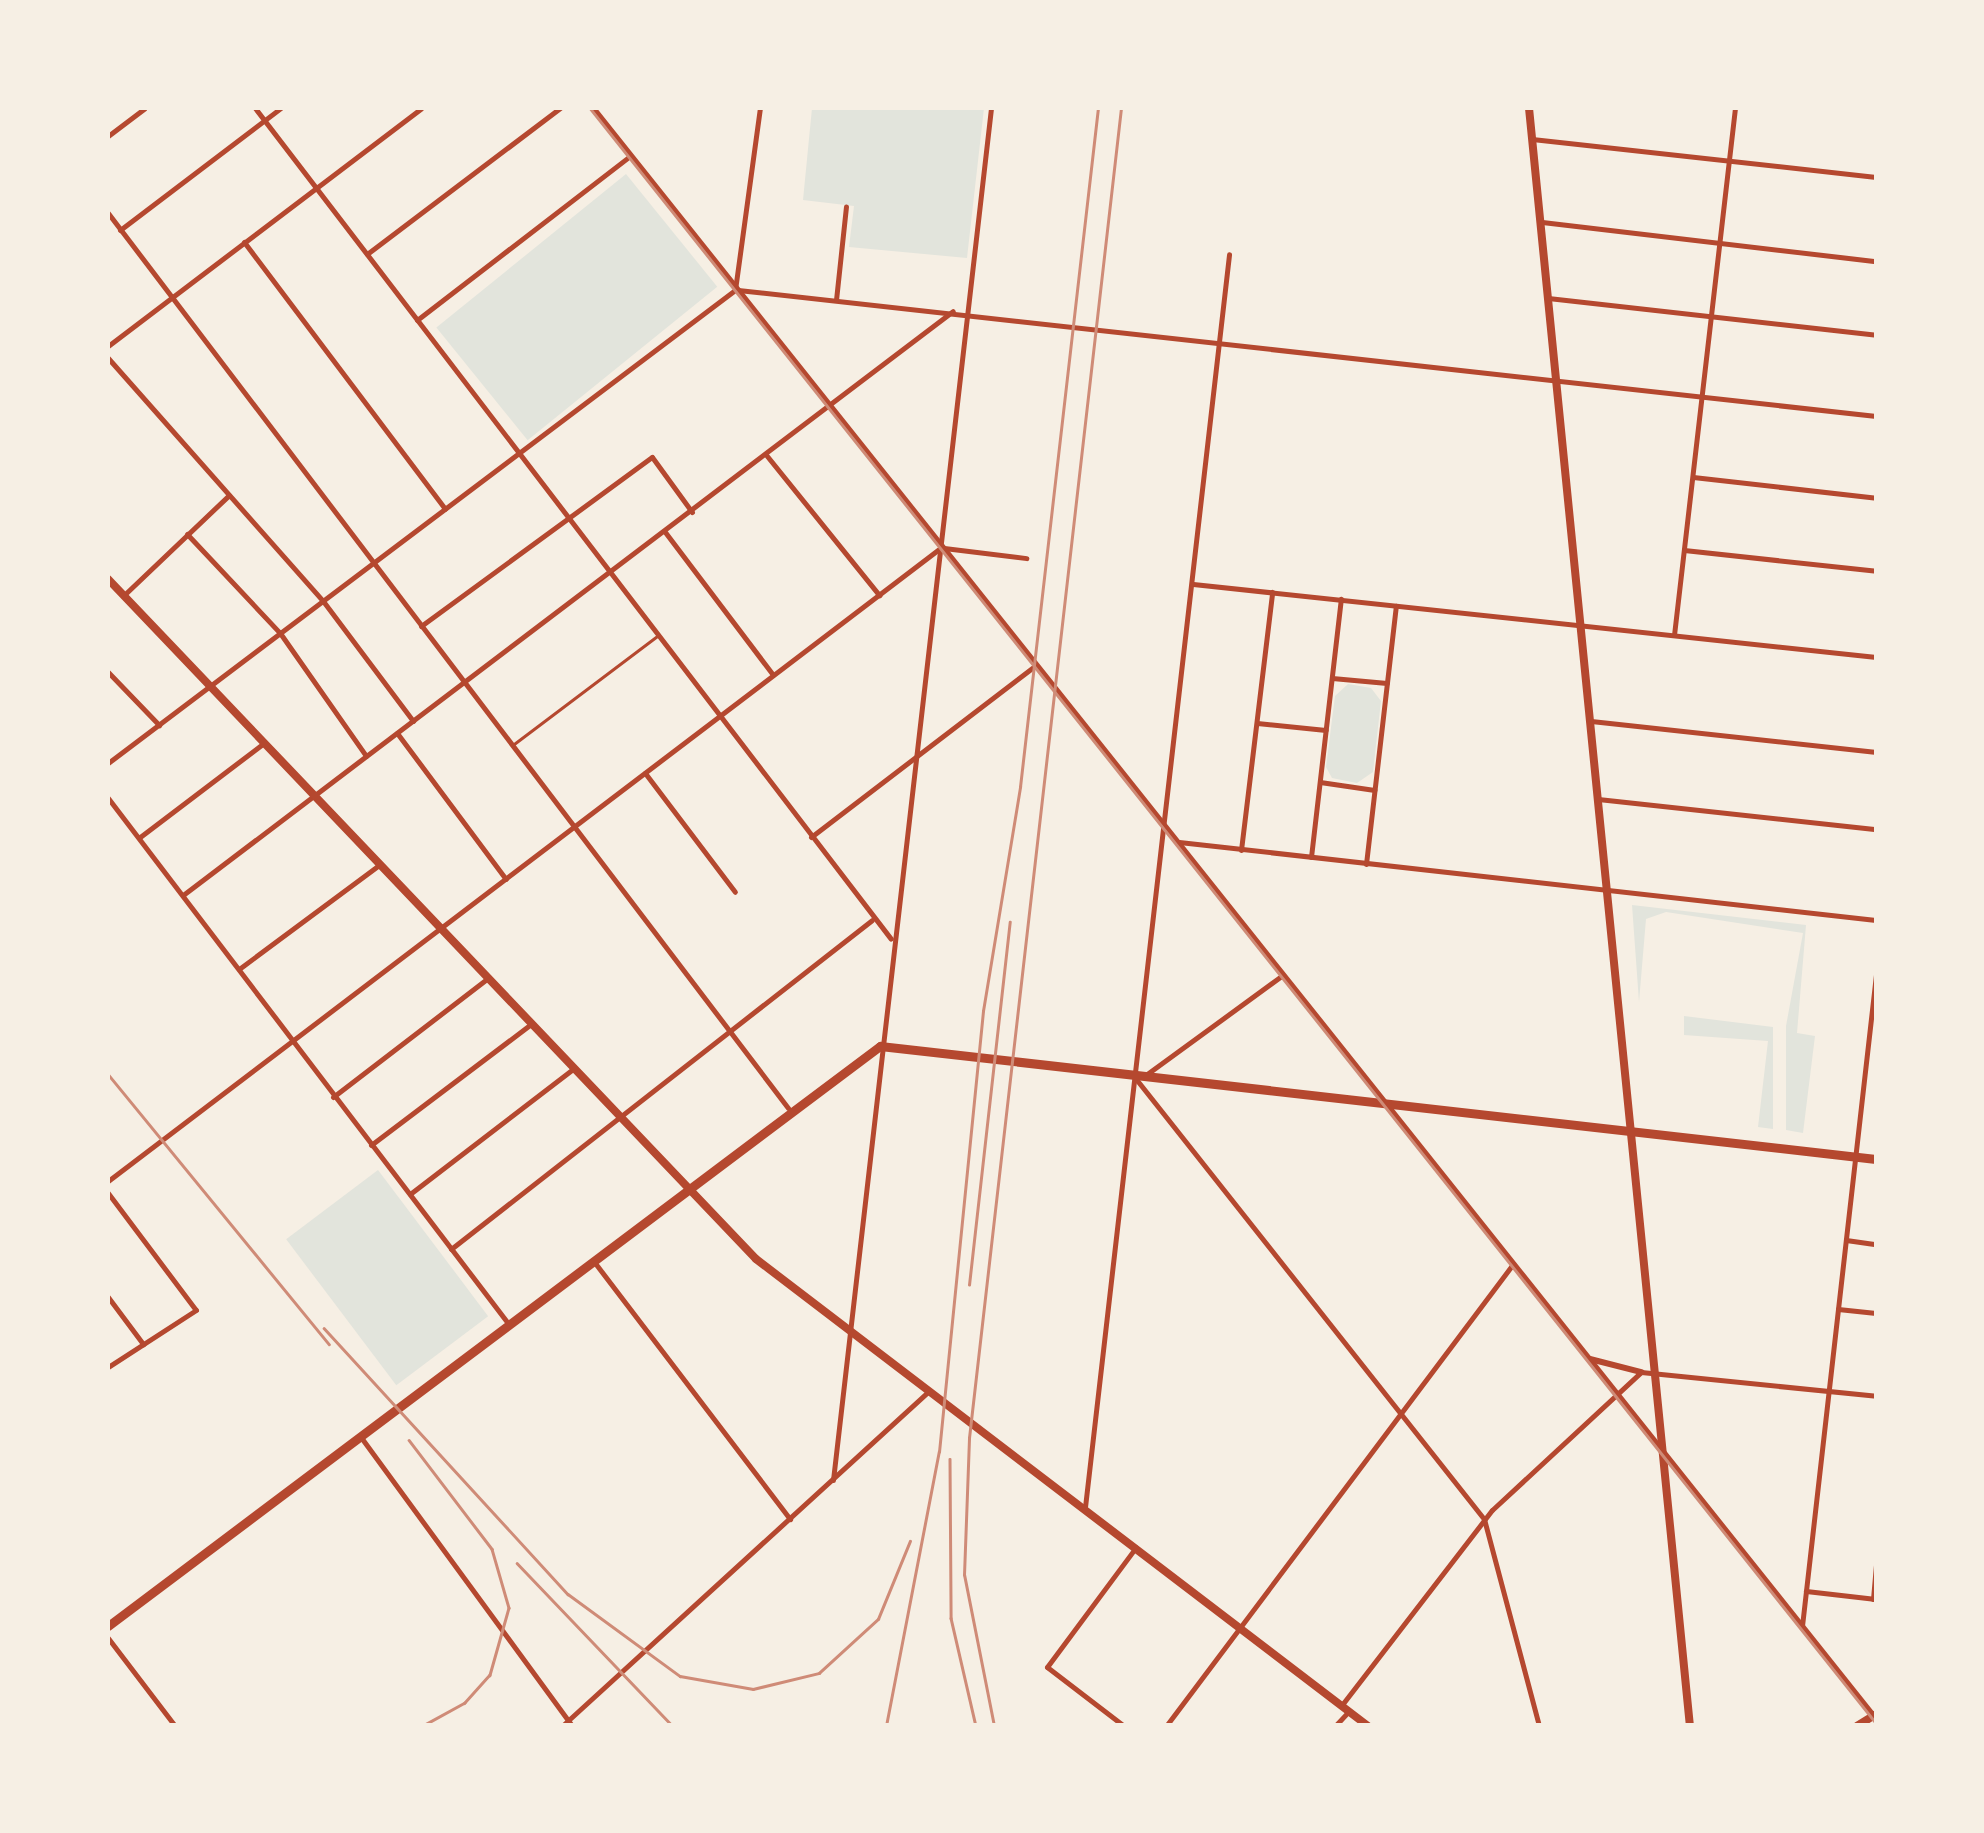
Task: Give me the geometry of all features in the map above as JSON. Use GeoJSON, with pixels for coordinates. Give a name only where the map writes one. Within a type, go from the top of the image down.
{"type":"FeatureCollection","features":[{"type":"Feature","properties":{"kind":"main road"},"geometry":{"type":"LineString","coordinates":[[1529,108],[1690,1726]]}},
{"type":"Feature","properties":{"kind":"main road"},"geometry":{"type":"LineString","coordinates":[[108,579],[756,1259],[1368,1726]]}},
{"type":"Feature","properties":{"kind":"main road"},"geometry":{"type":"LineString","coordinates":[[108,1626],[788,1108],[880,1046],[1876,1159]]}},
{"type":"Feature","properties":{"kind":"main road"},"geometry":{"type":"LineString","coordinates":[[1857,1726],[1875,1716]]}},
{"type":"Feature","properties":{"kind":"street"},"geometry":{"type":"LineString","coordinates":[[108,136],[146,108]]}},
{"type":"Feature","properties":{"kind":"street"},"geometry":{"type":"LineString","coordinates":[[255,108],[872,920],[892,939]]}},
{"type":"Feature","properties":{"kind":"street"},"geometry":{"type":"LineString","coordinates":[[120,230],[281,108]]}},
{"type":"Feature","properties":{"kind":"street"},"geometry":{"type":"LineString","coordinates":[[108,346],[421,108]]}},
{"type":"Feature","properties":{"kind":"street"},"geometry":{"type":"LineString","coordinates":[[367,254],[560,108]]}},
{"type":"Feature","properties":{"kind":"street"},"geometry":{"type":"LineString","coordinates":[[592,108],[1875,1716]]}},
{"type":"Feature","properties":{"kind":"street"},"geometry":{"type":"LineString","coordinates":[[735,290],[760,108]]}},
{"type":"Feature","properties":{"kind":"street"},"geometry":{"type":"LineString","coordinates":[[832,1480],[991,108]]}},
{"type":"Feature","properties":{"kind":"street"},"geometry":{"type":"LineString","coordinates":[[1674,636],[1735,108]]}},
{"type":"Feature","properties":{"kind":"street"},"geometry":{"type":"LineString","coordinates":[[1532,140],[1876,177]]}},
{"type":"Feature","properties":{"kind":"street"},"geometry":{"type":"LineString","coordinates":[[417,320],[630,156]]}},
{"type":"Feature","properties":{"kind":"street"},"geometry":{"type":"LineString","coordinates":[[836,300],[846,206]]}},
{"type":"Feature","properties":{"kind":"street"},"geometry":{"type":"LineString","coordinates":[[108,213],[572,829],[788,1108]]}},
{"type":"Feature","properties":{"kind":"street"},"geometry":{"type":"LineString","coordinates":[[1540,222],[1876,261]]}},
{"type":"Feature","properties":{"kind":"street"},"geometry":{"type":"LineString","coordinates":[[244,242],[446,508]]}},
{"type":"Feature","properties":{"kind":"street"},"geometry":{"type":"LineString","coordinates":[[1084,1510],[1228,254]]}},
{"type":"Feature","properties":{"kind":"street"},"geometry":{"type":"LineString","coordinates":[[108,763],[735,290],[1876,416]]}},
{"type":"Feature","properties":{"kind":"street"},"geometry":{"type":"LineString","coordinates":[[1548,298],[1876,335]]}},
{"type":"Feature","properties":{"kind":"street"},"geometry":{"type":"LineString","coordinates":[[183,895],[953,312]]}},
{"type":"Feature","properties":{"kind":"street"},"geometry":{"type":"LineString","coordinates":[[108,358],[323,601],[413,721]]}},
{"type":"Feature","properties":{"kind":"street"},"geometry":{"type":"LineString","coordinates":[[767,456],[879,596]]}},
{"type":"Feature","properties":{"kind":"street"},"geometry":{"type":"LineString","coordinates":[[421,626],[652,457],[692,512]]}},
{"type":"Feature","properties":{"kind":"street"},"geometry":{"type":"LineString","coordinates":[[1693,477],[1876,498]]}},
{"type":"Feature","properties":{"kind":"street"},"geometry":{"type":"LineString","coordinates":[[124,596],[229,495]]}},
{"type":"Feature","properties":{"kind":"street"},"geometry":{"type":"LineString","coordinates":[[664,532],[773,675]]}},
{"type":"Feature","properties":{"kind":"street"},"geometry":{"type":"LineString","coordinates":[[188,534],[280,633],[366,756]]}},
{"type":"Feature","properties":{"kind":"street"},"geometry":{"type":"LineString","coordinates":[[108,1181],[942,547],[1026,558]]}},
{"type":"Feature","properties":{"kind":"street"},"geometry":{"type":"LineString","coordinates":[[1684,550],[1876,572]]}},
{"type":"Feature","properties":{"kind":"street"},"geometry":{"type":"LineString","coordinates":[[1192,584],[1876,657]]}},
{"type":"Feature","properties":{"kind":"street"},"geometry":{"type":"LineString","coordinates":[[1241,850],[1272,592]]}},
{"type":"Feature","properties":{"kind":"street"},"geometry":{"type":"LineString","coordinates":[[1311,857],[1341,599]]}},
{"type":"Feature","properties":{"kind":"street"},"geometry":{"type":"LineString","coordinates":[[1366,864],[1396,606]]}},
{"type":"Feature","properties":{"kind":"street"},"geometry":{"type":"LineString","coordinates":[[810,837],[1036,666]]}},
{"type":"Feature","properties":{"kind":"street"},"geometry":{"type":"LineString","coordinates":[[108,672],[158,725]]}},
{"type":"Feature","properties":{"kind":"street"},"geometry":{"type":"LineString","coordinates":[[1332,678],[1387,684]]}},
{"type":"Feature","properties":{"kind":"street"},"geometry":{"type":"LineString","coordinates":[[1590,721],[1876,752]]}},
{"type":"Feature","properties":{"kind":"street"},"geometry":{"type":"LineString","coordinates":[[1257,723],[1326,730]]}},
{"type":"Feature","properties":{"kind":"street"},"geometry":{"type":"LineString","coordinates":[[397,734],[506,879]]}},
{"type":"Feature","properties":{"kind":"street"},"geometry":{"type":"LineString","coordinates":[[140,838],[264,743]]}},
{"type":"Feature","properties":{"kind":"street"},"geometry":{"type":"LineString","coordinates":[[645,773],[735,892]]}},
{"type":"Feature","properties":{"kind":"street"},"geometry":{"type":"LineString","coordinates":[[1320,782],[1374,790]]}},
{"type":"Feature","properties":{"kind":"street"},"geometry":{"type":"LineString","coordinates":[[108,798],[507,1322]]}},
{"type":"Feature","properties":{"kind":"street"},"geometry":{"type":"LineString","coordinates":[[1598,800],[1876,829]]}},
{"type":"Feature","properties":{"kind":"street"},"geometry":{"type":"LineString","coordinates":[[1176,842],[1876,920]]}},
{"type":"Feature","properties":{"kind":"street"},"geometry":{"type":"LineString","coordinates":[[239,970],[379,864]]}},
{"type":"Feature","properties":{"kind":"street"},"geometry":{"type":"LineString","coordinates":[[451,1250],[618,1114],[872,920]]}},
{"type":"Feature","properties":{"kind":"street"},"geometry":{"type":"LineString","coordinates":[[1802,1626],[1876,974]]}},
{"type":"Feature","properties":{"kind":"street"},"geometry":{"type":"LineString","coordinates":[[1135,1076],[1163,1070],[1283,975]]}},
{"type":"Feature","properties":{"kind":"street"},"geometry":{"type":"LineString","coordinates":[[333,1097],[488,978]]}},
{"type":"Feature","properties":{"kind":"street"},"geometry":{"type":"LineString","coordinates":[[371,1145],[531,1024]]}},
{"type":"Feature","properties":{"kind":"street"},"geometry":{"type":"LineString","coordinates":[[410,1194],[574,1068]]}},
{"type":"Feature","properties":{"kind":"street"},"geometry":{"type":"LineString","coordinates":[[1866,1070],[1876,1071]]}},
{"type":"Feature","properties":{"kind":"street"},"geometry":{"type":"LineString","coordinates":[[1135,1076],[1484,1519],[1539,1726]]}},
{"type":"Feature","properties":{"kind":"street"},"geometry":{"type":"LineString","coordinates":[[108,1194],[196,1310],[108,1367]]}},
{"type":"Feature","properties":{"kind":"street"},"geometry":{"type":"LineString","coordinates":[[1846,1240],[1876,1244]]}},
{"type":"Feature","properties":{"kind":"street"},"geometry":{"type":"LineString","coordinates":[[593,1260],[790,1519]]}},
{"type":"Feature","properties":{"kind":"street"},"geometry":{"type":"LineString","coordinates":[[1166,1726],[1513,1264]]}},
{"type":"Feature","properties":{"kind":"street"},"geometry":{"type":"LineString","coordinates":[[108,1297],[143,1344]]}},
{"type":"Feature","properties":{"kind":"street"},"geometry":{"type":"LineString","coordinates":[[1838,1309],[1876,1313]]}},
{"type":"Feature","properties":{"kind":"street"},"geometry":{"type":"LineString","coordinates":[[1590,1360],[1641,1372],[1876,1396]]}},
{"type":"Feature","properties":{"kind":"street"},"geometry":{"type":"LineString","coordinates":[[1335,1726],[1484,1519],[1641,1372]]}},
{"type":"Feature","properties":{"kind":"street"},"geometry":{"type":"LineString","coordinates":[[360,1436],[568,1724],[929,1390]]}},
{"type":"Feature","properties":{"kind":"street"},"geometry":{"type":"LineString","coordinates":[[1124,1726],[1047,1666],[1136,1547]]}},
{"type":"Feature","properties":{"kind":"street"},"geometry":{"type":"LineString","coordinates":[[1806,1591],[1874,1599],[1876,1564]]}},
{"type":"Feature","properties":{"kind":"street"},"geometry":{"type":"LineString","coordinates":[[108,1638],[175,1726]]}},
{"type":"Feature","properties":{"kind":"lane"},"geometry":{"type":"LineString","coordinates":[[512,745],[656,636]]}},
{"type":"Feature","properties":{"kind":"shaded area"},"geometry":{"type":"Polygon","coordinates":[[[812,108],[984,108],[967,258],[849,247],[854,206],[803,200],[812,108]]]}},
{"type":"Feature","properties":{"kind":"shaded area"},"geometry":{"type":"Polygon","coordinates":[[[626,174],[717,287],[528,440],[436,328],[626,174]]]}},
{"type":"Feature","properties":{"kind":"shaded area"},"geometry":{"type":"Polygon","coordinates":[[[1348,684],[1371,688],[1381,701],[1373,772],[1357,783],[1332,778],[1326,767],[1335,696],[1348,684]]]}},
{"type":"Feature","properties":{"kind":"shaded area"},"geometry":{"type":"Polygon","coordinates":[[[1632,905],[1806,925],[1797,1033],[1815,1036],[1803,1133],[1786,1130],[1786,1026],[1803,933],[1666,912],[1646,919],[1639,1002],[1632,905]]]}},
{"type":"Feature","properties":{"kind":"shaded area"},"geometry":{"type":"Polygon","coordinates":[[[1684,1016],[1773,1027],[1773,1129],[1758,1127],[1768,1041],[1684,1035],[1684,1016]]]}},
{"type":"Feature","properties":{"kind":"shaded area"},"geometry":{"type":"Polygon","coordinates":[[[378,1170],[488,1316],[396,1385],[286,1239],[378,1170]]]}},
{"type":"Feature","properties":{"kind":"railway"},"geometry":{"type":"LineString","coordinates":[[590,108],[1876,1723]]}},
{"type":"Feature","properties":{"kind":"railway"},"geometry":{"type":"LineString","coordinates":[[886,1726],[939,1452],[983,1011],[1020,787],[1098,108]]}},
{"type":"Feature","properties":{"kind":"railway"},"geometry":{"type":"LineString","coordinates":[[994,1726],[964,1575],[969,1438],[1121,108]]}},
{"type":"Feature","properties":{"kind":"railway"},"geometry":{"type":"LineString","coordinates":[[969,1285],[1010,922]]}},
{"type":"Feature","properties":{"kind":"railway"},"geometry":{"type":"LineString","coordinates":[[108,1074],[329,1344]]}},
{"type":"Feature","properties":{"kind":"railway"},"geometry":{"type":"LineString","coordinates":[[324,1328],[568,1594],[680,1676],[753,1689],[819,1673],[878,1619],[910,1541]]}},
{"type":"Feature","properties":{"kind":"railway"},"geometry":{"type":"LineString","coordinates":[[409,1440],[492,1549],[509,1608],[490,1675],[465,1703],[423,1726]]}},
{"type":"Feature","properties":{"kind":"railway"},"geometry":{"type":"LineString","coordinates":[[950,1459],[951,1618],[976,1726]]}},
{"type":"Feature","properties":{"kind":"railway"},"geometry":{"type":"LineString","coordinates":[[517,1563],[673,1726]]}}]}
